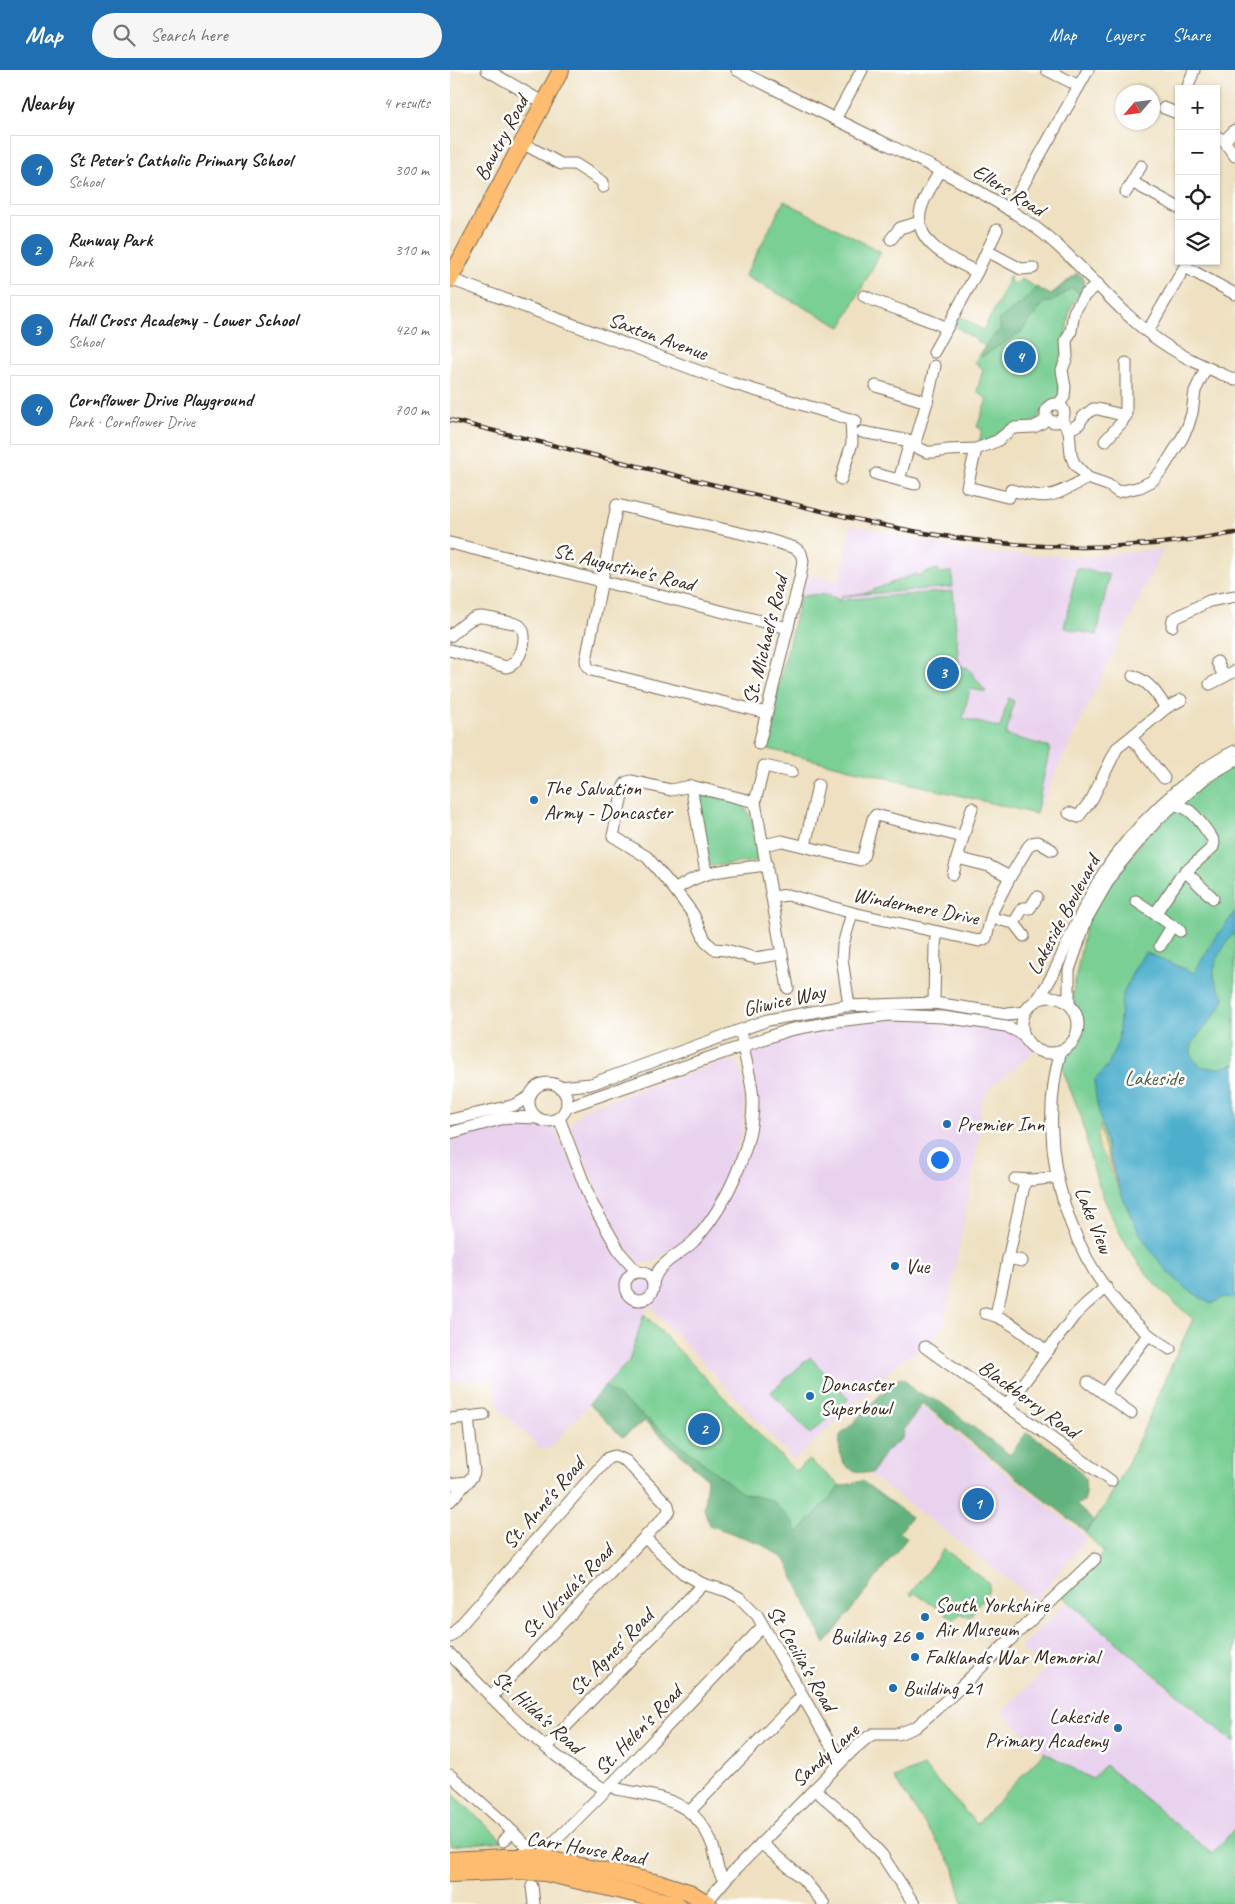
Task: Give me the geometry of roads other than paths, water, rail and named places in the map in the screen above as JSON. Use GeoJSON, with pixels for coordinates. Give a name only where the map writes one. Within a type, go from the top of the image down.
{"type":"FeatureCollection","features":[{"type":"Feature","properties":{"kind":"highway","name":"Bawtry Road"},"geometry":{"type":"LineString","coordinates":[[450,279],[561,70]]}},
{"type":"Feature","properties":{"kind":"highway","name":"Carr House Road"},"geometry":{"type":"LineString","coordinates":[[450,1860],[538,1857],[664,1884],[689,1892],[707,1903]]}},
{"type":"Feature","properties":{"kind":"highway","name":"Carr House Road"},"geometry":{"type":"LineString","coordinates":[[450,1874],[520,1871],[546,1873],[647,1900],[670,1903]]}},
{"type":"Feature","properties":{"kind":"street"},"geometry":{"type":"LineString","coordinates":[[487,70],[544,103]]}},
{"type":"Feature","properties":{"kind":"street","name":"Ellers Road"},"geometry":{"type":"LineString","coordinates":[[737,70],[940,171],[1010,210],[1040,230],[1161,342],[1206,368],[1235,380]]}},
{"type":"Feature","properties":{"kind":"street"},"geometry":{"type":"LineString","coordinates":[[835,119],[862,70]]}},
{"type":"Feature","properties":{"kind":"street"},"geometry":{"type":"LineString","coordinates":[[1047,70],[1079,86]]}},
{"type":"Feature","properties":{"kind":"street"},"geometry":{"type":"LineString","coordinates":[[1010,210],[1088,70]]}},
{"type":"Feature","properties":{"kind":"street"},"geometry":{"type":"LineString","coordinates":[[1188,85],[1194,70]]}},
{"type":"Feature","properties":{"kind":"street"},"geometry":{"type":"LineString","coordinates":[[1164,108],[1175,112]]}},
{"type":"Feature","properties":{"kind":"street"},"geometry":{"type":"LineString","coordinates":[[1235,130],[1220,139],[1235,156]]}},
{"type":"Feature","properties":{"kind":"street"},"geometry":{"type":"LineString","coordinates":[[522,143],[560,164],[575,164],[603,182],[603,187]]}},
{"type":"Feature","properties":{"kind":"street"},"geometry":{"type":"LineString","coordinates":[[1141,166],[1129,187],[1175,206]]}},
{"type":"Feature","properties":{"kind":"street"},"geometry":{"type":"LineString","coordinates":[[940,171],[920,209],[920,222],[925,237],[940,252],[977,272]]}},
{"type":"Feature","properties":{"kind":"street"},"geometry":{"type":"LineString","coordinates":[[891,238],[900,228],[920,222]]}},
{"type":"Feature","properties":{"kind":"street"},"geometry":{"type":"LineString","coordinates":[[934,352],[977,272],[997,230]]}},
{"type":"Feature","properties":{"kind":"street"},"geometry":{"type":"LineString","coordinates":[[987,251],[1020,268],[1033,268]]}},
{"type":"Feature","properties":{"kind":"street"},"geometry":{"type":"LineString","coordinates":[[1148,332],[1186,265]]}},
{"type":"Feature","properties":{"kind":"street"},"geometry":{"type":"LineString","coordinates":[[1189,265],[1235,294]]}},
{"type":"Feature","properties":{"kind":"street"},"geometry":{"type":"LineString","coordinates":[[1015,279],[1020,268]]}},
{"type":"Feature","properties":{"kind":"street","name":"Saxton Avenue"},"geometry":{"type":"LineString","coordinates":[[450,279],[728,382],[853,420],[852,443],[841,478]]}},
{"type":"Feature","properties":{"kind":"street"},"geometry":{"type":"LineString","coordinates":[[1059,404],[1065,392],[1062,370],[1067,357],[1066,341],[1071,331],[1074,312],[1084,296],[1098,284]]}},
{"type":"Feature","properties":{"kind":"street"},"geometry":{"type":"LineString","coordinates":[[864,296],[887,307],[930,320],[947,328]]}},
{"type":"Feature","properties":{"kind":"street"},"geometry":{"type":"LineString","coordinates":[[1105,441],[1126,416],[1126,363]]}},
{"type":"Feature","properties":{"kind":"street"},"geometry":{"type":"LineString","coordinates":[[899,480],[908,449],[915,444],[935,366]]}},
{"type":"Feature","properties":{"kind":"street"},"geometry":{"type":"LineString","coordinates":[[1061,420],[1069,430],[1071,455],[1074,462],[1088,478],[1108,485],[1118,492],[1140,487],[1152,481],[1181,440],[1192,413],[1195,391],[1206,368]]}},
{"type":"Feature","properties":{"kind":"street"},"geometry":{"type":"LineString","coordinates":[[876,386],[927,402]]}},
{"type":"Feature","properties":{"kind":"street"},"geometry":{"type":"LineString","coordinates":[[1053,403],[1059,404],[1064,411],[1061,420],[1052,422],[1047,418],[1045,412],[1048,406],[1053,403]]}},
{"type":"Feature","properties":{"kind":"street"},"geometry":{"type":"LineString","coordinates":[[1069,430],[1079,424],[1083,417],[1093,409],[1126,416]]}},
{"type":"Feature","properties":{"kind":"street"},"geometry":{"type":"LineString","coordinates":[[862,432],[915,444],[927,452],[976,449],[997,441],[1013,428],[1034,426],[1042,423],[1047,418]]}},
{"type":"Feature","properties":{"kind":"street"},"geometry":{"type":"LineString","coordinates":[[976,449],[967,487],[1007,498],[1011,490],[1032,496],[1044,497],[1054,495],[1088,478]]}},
{"type":"Feature","properties":{"kind":"street"},"geometry":{"type":"LineString","coordinates":[[876,474],[915,484]]}},
{"type":"Feature","properties":{"kind":"street","name":"St. Michael's Road"},"geometry":{"type":"LineString","coordinates":[[601,581],[617,505],[795,548],[801,553],[803,561],[759,744]]}},
{"type":"Feature","properties":{"kind":"street","name":"St. Augustine's Road"},"geometry":{"type":"LineString","coordinates":[[450,543],[788,628]]}},
{"type":"Feature","properties":{"kind":"street"},"geometry":{"type":"LineString","coordinates":[[601,581],[586,660],[587,666],[591,670],[767,713]]}},
{"type":"Feature","properties":{"kind":"street"},"geometry":{"type":"LineString","coordinates":[[1170,619],[1209,601],[1235,596]]}},
{"type":"Feature","properties":{"kind":"street"},"geometry":{"type":"LineString","coordinates":[[450,636],[474,618],[483,617],[518,624],[524,631],[525,638],[516,663],[506,667],[450,650]]}},
{"type":"Feature","properties":{"kind":"street"},"geometry":{"type":"LineString","coordinates":[[1210,684],[1230,674],[1217,662]]}},
{"type":"Feature","properties":{"kind":"street"},"geometry":{"type":"LineString","coordinates":[[1133,676],[1148,676],[1166,708]]}},
{"type":"Feature","properties":{"kind":"street"},"geometry":{"type":"LineString","coordinates":[[1069,813],[1078,817],[1092,799],[1117,748],[1166,708],[1181,700]]}},
{"type":"Feature","properties":{"kind":"street"},"geometry":{"type":"LineString","coordinates":[[1131,737],[1164,778],[1188,788],[1189,803],[1194,815]]}},
{"type":"Feature","properties":{"kind":"street","name":"Lakeside Boulevard"},"geometry":{"type":"LineString","coordinates":[[1188,788],[1203,770],[1235,751]]}},
{"type":"Feature","properties":{"kind":"street","name":"Lakeside Boulevard"},"geometry":{"type":"LineString","coordinates":[[1037,1000],[1059,964],[1076,924],[1102,874],[1119,851],[1148,816],[1169,804],[1188,788],[1235,760]]}},
{"type":"Feature","properties":{"kind":"street"},"geometry":{"type":"LineString","coordinates":[[788,988],[755,802],[764,766],[792,772]]}},
{"type":"Feature","properties":{"kind":"street"},"geometry":{"type":"LineString","coordinates":[[1155,914],[1185,871],[1213,847],[1214,843],[1194,815],[1182,806],[1169,804],[1164,778]]}},
{"type":"Feature","properties":{"kind":"street"},"geometry":{"type":"LineString","coordinates":[[755,802],[691,786],[671,790],[632,781],[626,782],[613,836],[647,857],[693,914],[706,942],[714,949],[726,950],[755,958],[781,954]]}},
{"type":"Feature","properties":{"kind":"street"},"geometry":{"type":"LineString","coordinates":[[805,846],[818,785]]}},
{"type":"Feature","properties":{"kind":"street"},"geometry":{"type":"LineString","coordinates":[[691,786],[706,873]]}},
{"type":"Feature","properties":{"kind":"street","name":"Lakeside Boulevard"},"geometry":{"type":"LineString","coordinates":[[1069,1004],[1069,970],[1087,918],[1114,872],[1169,804]]}},
{"type":"Feature","properties":{"kind":"street"},"geometry":{"type":"LineString","coordinates":[[953,874],[972,808]]}},
{"type":"Feature","properties":{"kind":"street"},"geometry":{"type":"LineString","coordinates":[[763,845],[782,841],[860,860],[863,857],[873,819],[876,816],[963,837]]}},
{"type":"Feature","properties":{"kind":"street","name":"Windermere Drive"},"geometry":{"type":"LineString","coordinates":[[772,897],[788,895],[852,913],[979,941],[986,938],[993,910],[1010,877],[1032,843],[1038,842],[1052,850]]}},
{"type":"Feature","properties":{"kind":"street"},"geometry":{"type":"LineString","coordinates":[[957,858],[989,866],[1010,877]]}},
{"type":"Feature","properties":{"kind":"street"},"geometry":{"type":"LineString","coordinates":[[675,890],[690,879],[706,873],[767,865]]}},
{"type":"Feature","properties":{"kind":"street"},"geometry":{"type":"LineString","coordinates":[[1185,871],[1215,900]]}},
{"type":"Feature","properties":{"kind":"street"},"geometry":{"type":"LineString","coordinates":[[1014,923],[1022,908],[1030,908],[1037,897]]}},
{"type":"Feature","properties":{"kind":"street"},"geometry":{"type":"LineString","coordinates":[[1136,901],[1176,928],[1160,946]]}},
{"type":"Feature","properties":{"kind":"street"},"geometry":{"type":"LineString","coordinates":[[849,1005],[842,959],[842,945],[852,913]]}},
{"type":"Feature","properties":{"kind":"street"},"geometry":{"type":"LineString","coordinates":[[991,918],[1014,923],[1024,936]]}},
{"type":"Feature","properties":{"kind":"street"},"geometry":{"type":"LineString","coordinates":[[934,1003],[937,932]]}},
{"type":"Feature","properties":{"kind":"street"},"geometry":{"type":"LineString","coordinates":[[1050,997],[1059,998],[1069,1004],[1075,1012],[1078,1024],[1077,1033],[1071,1043],[1062,1050],[1046,1053],[1036,1049],[1029,1043],[1024,1034],[1022,1025],[1025,1012],[1037,1000],[1050,997]]}},
{"type":"Feature","properties":{"kind":"street","name":"Gliwice Way"},"geometry":{"type":"LineString","coordinates":[[560,1087],[591,1084],[768,1020],[849,1005],[934,1003],[1008,1014],[1025,1012]]}},
{"type":"Feature","properties":{"kind":"street","name":"Gliwice Way"},"geometry":{"type":"LineString","coordinates":[[567,1107],[788,1030],[837,1021],[890,1015],[944,1017],[1006,1026],[1024,1034]]}},
{"type":"Feature","properties":{"kind":"street"},"geometry":{"type":"LineString","coordinates":[[626,1280],[629,1276],[640,1272],[658,1269],[695,1239],[716,1214],[731,1187],[750,1126],[753,1104],[748,1063],[742,1037],[752,1025]]}},
{"type":"Feature","properties":{"kind":"street"},"geometry":{"type":"LineString","coordinates":[[711,1040],[734,1040],[743,1045]]}},
{"type":"Feature","properties":{"kind":"street","name":"Lake View"},"geometry":{"type":"LineString","coordinates":[[1062,1050],[1054,1074],[1052,1111],[1053,1150],[1057,1177],[1066,1213],[1092,1268],[1106,1287],[1148,1335],[1170,1349]]}},
{"type":"Feature","properties":{"kind":"street","name":"Lake View"},"geometry":{"type":"LineString","coordinates":[[1046,1053],[1054,1074]]}},
{"type":"Feature","properties":{"kind":"street"},"geometry":{"type":"LineString","coordinates":[[450,1133],[508,1117],[537,1118],[550,1121],[559,1118],[567,1107],[567,1100],[560,1087],[550,1083],[543,1084],[532,1091],[530,1110],[537,1118]]}},
{"type":"Feature","properties":{"kind":"street"},"geometry":{"type":"LineString","coordinates":[[450,1120],[515,1105],[530,1097]]}},
{"type":"Feature","properties":{"kind":"street"},"geometry":{"type":"LineString","coordinates":[[559,1118],[590,1202],[621,1254],[640,1272],[650,1278],[653,1284]]}},
{"type":"Feature","properties":{"kind":"street"},"geometry":{"type":"LineString","coordinates":[[1046,1351],[990,1314],[1008,1258],[1020,1180],[1057,1177]]}},
{"type":"Feature","properties":{"kind":"street"},"geometry":{"type":"LineString","coordinates":[[621,1254],[626,1280],[626,1292],[632,1298],[643,1300],[648,1297],[653,1289],[658,1269]]}},
{"type":"Feature","properties":{"kind":"street"},"geometry":{"type":"LineString","coordinates":[[1008,1258],[1022,1261]]}},
{"type":"Feature","properties":{"kind":"street"},"geometry":{"type":"LineString","coordinates":[[1006,1406],[1046,1351],[1084,1305],[1106,1287]]}},
{"type":"Feature","properties":{"kind":"street"},"geometry":{"type":"LineString","coordinates":[[1104,1394],[1148,1335]]}},
{"type":"Feature","properties":{"kind":"street","name":"Blackberry Road"},"geometry":{"type":"LineString","coordinates":[[925,1347],[1111,1481]]}},
{"type":"Feature","properties":{"kind":"street"},"geometry":{"type":"LineString","coordinates":[[1088,1382],[1131,1413]]}},
{"type":"Feature","properties":{"kind":"street"},"geometry":{"type":"LineString","coordinates":[[450,1419],[484,1415]]}},
{"type":"Feature","properties":{"kind":"street"},"geometry":{"type":"LineString","coordinates":[[452,1499],[474,1472],[468,1417]]}},
{"type":"Feature","properties":{"kind":"street","name":"St. Anne's Road"},"geometry":{"type":"LineString","coordinates":[[450,1637],[608,1458],[615,1456],[626,1461],[668,1505],[669,1510]]}},
{"type":"Feature","properties":{"kind":"street"},"geometry":{"type":"LineString","coordinates":[[452,1499],[451,1484],[467,1482]]}},
{"type":"Feature","properties":{"kind":"street","name":"St. Ursula's Road"},"geometry":{"type":"LineString","coordinates":[[491,1697],[645,1538],[669,1510]]}},
{"type":"Feature","properties":{"kind":"street","name":"St Cecilia's Road"},"geometry":{"type":"LineString","coordinates":[[645,1538],[683,1573],[703,1584],[727,1591],[740,1598],[757,1615],[830,1744],[844,1758]]}},
{"type":"Feature","properties":{"kind":"street","name":"Sandy Lane"},"geometry":{"type":"LineString","coordinates":[[707,1903],[725,1880],[844,1758],[873,1734],[898,1734],[916,1727],[1095,1559]]}},
{"type":"Feature","properties":{"kind":"street","name":"St. Agnes' Road"},"geometry":{"type":"LineString","coordinates":[[546,1747],[703,1584]]}},
{"type":"Feature","properties":{"kind":"street","name":"St. Helen's Road"},"geometry":{"type":"LineString","coordinates":[[538,1857],[609,1788],[763,1626]]}},
{"type":"Feature","properties":{"kind":"street","name":"St. Hilda's Road"},"geometry":{"type":"LineString","coordinates":[[450,1654],[521,1726],[580,1774],[609,1788],[668,1799],[690,1811],[708,1834],[719,1873],[725,1880]]}},
{"type":"Feature","properties":{"kind":"street"},"geometry":{"type":"LineString","coordinates":[[690,1811],[802,1696]]}},
{"type":"Feature","properties":{"kind":"street"},"geometry":{"type":"LineString","coordinates":[[450,1775],[538,1857],[546,1873]]}},
{"type":"Feature","properties":{"kind":"street"},"geometry":{"type":"LineString","coordinates":[[814,1788],[847,1817],[882,1855],[914,1904]]}},
{"type":"Feature","properties":{"kind":"street"},"geometry":{"type":"LineString","coordinates":[[504,1841],[513,1832]]}},
{"type":"Feature","properties":{"kind":"street"},"geometry":{"type":"LineString","coordinates":[[761,1844],[803,1879],[824,1904]]}},
{"type":"Feature","properties":{"kind":"street"},"geometry":{"type":"LineString","coordinates":[[532,1886],[534,1904]]}},
{"type":"Feature","properties":{"kind":"water","name":"Lakeside"},"geometry":{"type":"Polygon","coordinates":[[[1235,912],[1235,932],[1221,952],[1214,970],[1215,981],[1224,997],[1217,1012],[1192,1045],[1191,1051],[1193,1058],[1202,1067],[1220,1068],[1235,1064],[1235,1298],[1224,1297],[1211,1304],[1192,1293],[1166,1270],[1140,1233],[1121,1192],[1114,1171],[1097,1104],[1095,1080],[1108,1065],[1118,1041],[1122,996],[1145,952],[1194,973],[1213,941],[1235,912]]]}},
{"type":"Feature","properties":{"kind":"railway"},"geometry":{"type":"LineString","coordinates":[[450,420],[841,516],[923,533],[1022,545],[1093,547],[1164,543],[1235,533]]}},
{"type":"Feature","properties":{"kind":"place","name":"Cornflower Drive Playground"},"geometry":{"type":"Point","coordinates":[1020,357]}},
{"type":"Feature","properties":{"kind":"place","name":"Hall Cross Academy - Lower School"},"geometry":{"type":"Point","coordinates":[943,673]}},
{"type":"Feature","properties":{"kind":"place","name":"The Salvation Army - Doncaster"},"geometry":{"type":"Point","coordinates":[534,800]}},
{"type":"Feature","properties":{"kind":"place","name":"Premier Inn"},"geometry":{"type":"Point","coordinates":[947,1124]}},
{"type":"Feature","properties":{"kind":"place","name":"Vue"},"geometry":{"type":"Point","coordinates":[895,1266]}},
{"type":"Feature","properties":{"kind":"place","name":"Doncaster Superbowl"},"geometry":{"type":"Point","coordinates":[810,1396]}},
{"type":"Feature","properties":{"kind":"place","name":"Runway Park"},"geometry":{"type":"Point","coordinates":[704,1429]}},
{"type":"Feature","properties":{"kind":"place","name":"St Peter's Catholic Primary School"},"geometry":{"type":"Point","coordinates":[978,1504]}},
{"type":"Feature","properties":{"kind":"place","name":"South Yorkshire Air Museum"},"geometry":{"type":"Point","coordinates":[925,1617]}},
{"type":"Feature","properties":{"kind":"place","name":"Building 26"},"geometry":{"type":"Point","coordinates":[920,1636]}},
{"type":"Feature","properties":{"kind":"place","name":"Falklands War Memorial"},"geometry":{"type":"Point","coordinates":[915,1657]}},
{"type":"Feature","properties":{"kind":"place","name":"Building 21"},"geometry":{"type":"Point","coordinates":[893,1688]}},
{"type":"Feature","properties":{"kind":"place","name":"Lakeside Primary Academy"},"geometry":{"type":"Point","coordinates":[1118,1728]}}]}
